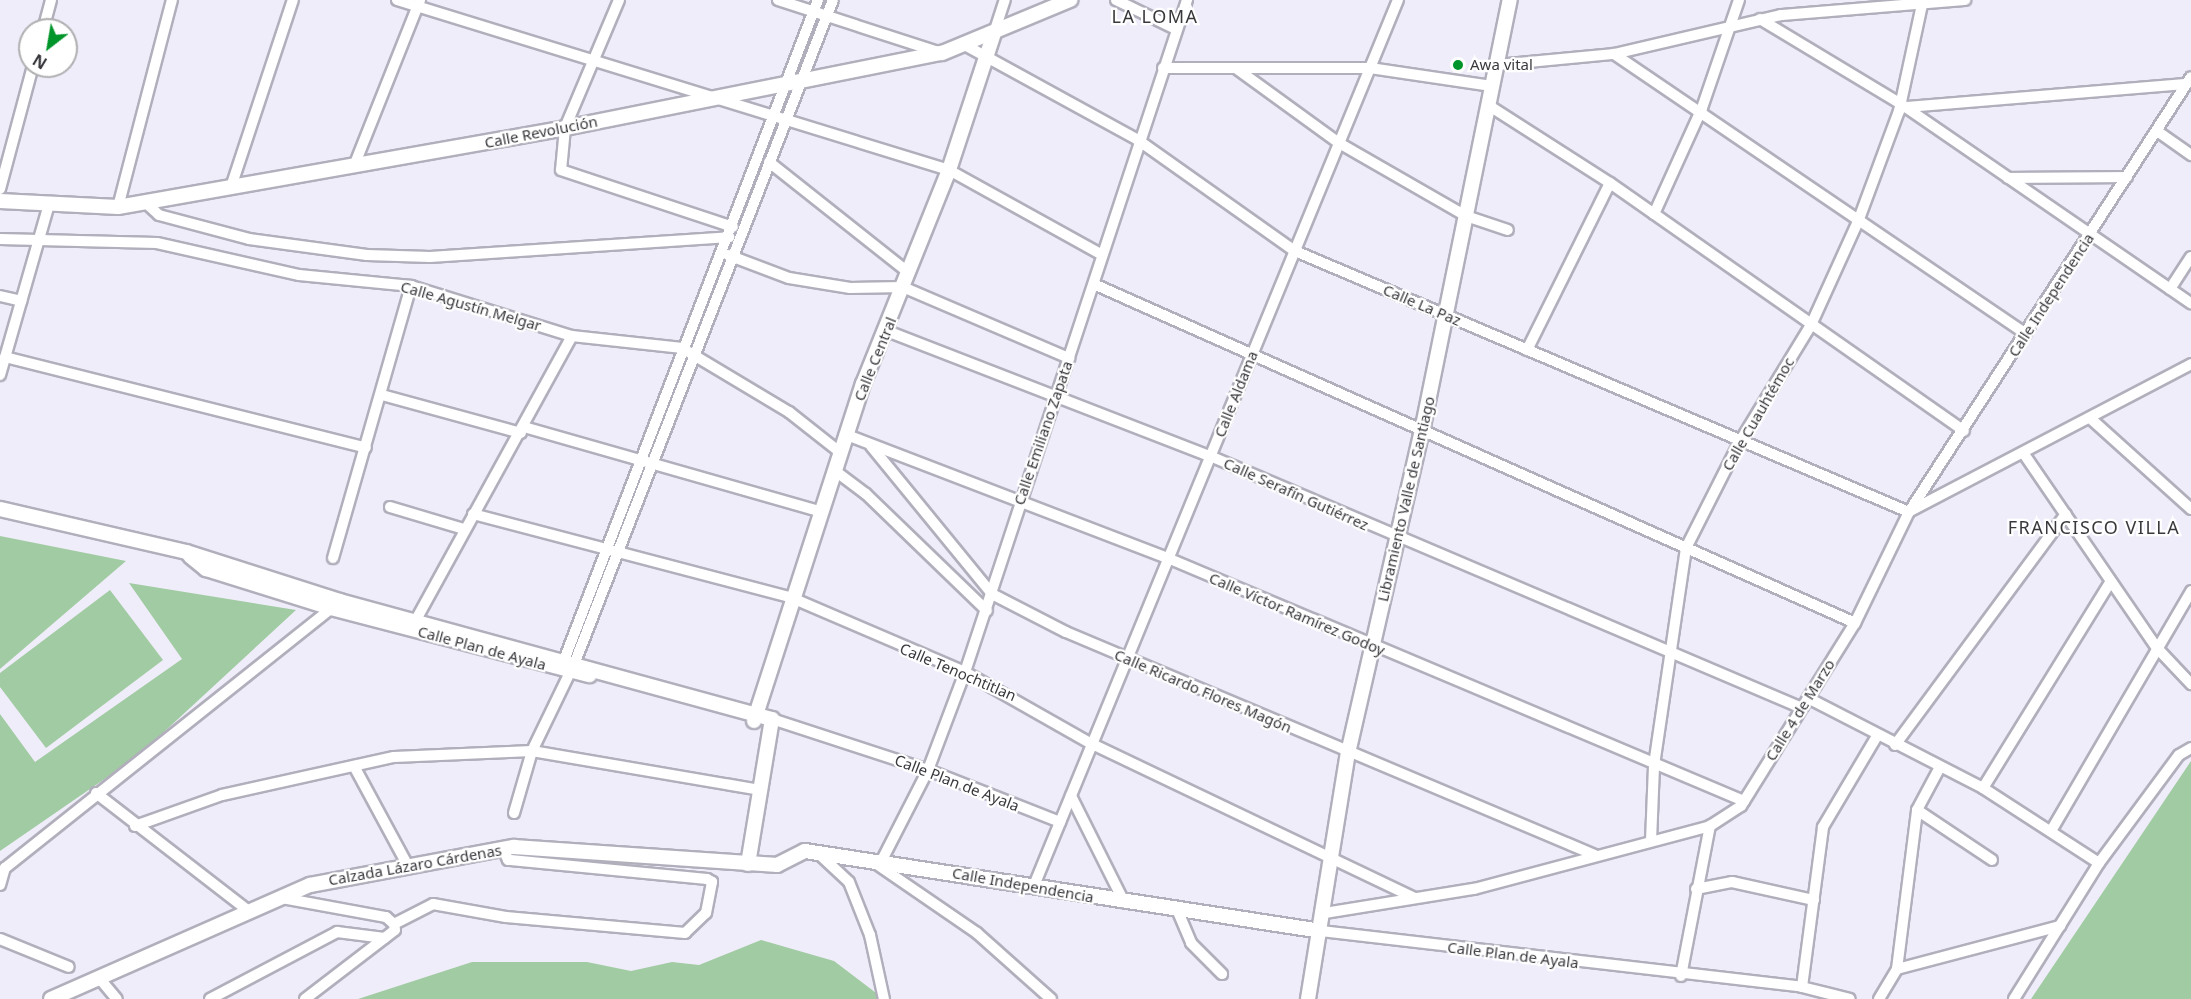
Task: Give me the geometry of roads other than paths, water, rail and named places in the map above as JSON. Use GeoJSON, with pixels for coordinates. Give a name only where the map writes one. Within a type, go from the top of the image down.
{"type":"FeatureCollection","features":[{"type":"Feature","properties":{"kind":"street"},"geometry":{"type":"LineString","coordinates":[[46,18],[51,0]]}},
{"type":"Feature","properties":{"kind":"street"},"geometry":{"type":"LineString","coordinates":[[118,207],[172,0]]}},
{"type":"Feature","properties":{"kind":"street"},"geometry":{"type":"LineString","coordinates":[[231,187],[293,0]]}},
{"type":"Feature","properties":{"kind":"street"},"geometry":{"type":"LineString","coordinates":[[397,0],[419,3],[772,119],[949,170],[1100,253]]}},
{"type":"Feature","properties":{"kind":"street"},"geometry":{"type":"LineString","coordinates":[[619,0],[565,128],[561,170],[728,225],[740,233]]}},
{"type":"Feature","properties":{"kind":"street"},"geometry":{"type":"LineString","coordinates":[[778,0],[942,53]]}},
{"type":"Feature","properties":{"kind":"street"},"geometry":{"type":"LineString","coordinates":[[566,668],[605,548],[728,225],[818,0]]}},
{"type":"Feature","properties":{"kind":"street"},"geometry":{"type":"LineString","coordinates":[[514,813],[532,751],[654,465],[740,233],[786,123],[833,0]]}},
{"type":"Feature","properties":{"kind":"street","name":"Calle Central"},"geometry":{"type":"LineString","coordinates":[[755,717],[818,512],[949,170],[1005,0]]}},
{"type":"Feature","properties":{"kind":"street","name":"Calle Revolución"},"geometry":{"type":"LineString","coordinates":[[0,201],[47,208],[118,207],[565,128],[787,82],[942,53],[1070,0]]}},
{"type":"Feature","properties":{"kind":"street"},"geometry":{"type":"LineString","coordinates":[[1116,0],[1176,28]]}},
{"type":"Feature","properties":{"kind":"street","name":"Calle Emiliano Zapata"},"geometry":{"type":"LineString","coordinates":[[876,860],[928,770],[965,672],[987,611],[1018,502],[1096,285],[1100,253],[1187,0]]}},
{"type":"Feature","properties":{"kind":"street","name":"Calle Aldama"},"geometry":{"type":"LineString","coordinates":[[1033,888],[1398,0]]}},
{"type":"Feature","properties":{"kind":"street","name":"Libramiento Valle de Santiago"},"geometry":{"type":"LineString","coordinates":[[1308,999],[1325,913],[1348,753],[1422,431],[1510,0]]}},
{"type":"Feature","properties":{"kind":"street"},"geometry":{"type":"LineString","coordinates":[[1654,214],[1702,108],[1733,24],[1739,0]]}},
{"type":"Feature","properties":{"kind":"street"},"geometry":{"type":"LineString","coordinates":[[1497,65],[1614,54],[1760,19],[1923,2],[1965,0]]}},
{"type":"Feature","properties":{"kind":"street","name":"Calle Cuauhtémoc"},"geometry":{"type":"LineString","coordinates":[[1651,841],[1654,765],[1686,548],[1739,443],[1811,325],[1859,219],[1903,105],[1923,2]]}},
{"type":"Feature","properties":{"kind":"street"},"geometry":{"type":"LineString","coordinates":[[354,166],[419,3]]}},
{"type":"Feature","properties":{"kind":"street"},"geometry":{"type":"LineString","coordinates":[[1760,19],[1903,105],[2191,303]]}},
{"type":"Feature","properties":{"kind":"street","name":"Calle La Paz"},"geometry":{"type":"LineString","coordinates":[[963,44],[987,54],[1138,140],[1295,251],[1739,443],[1910,512]]}},
{"type":"Feature","properties":{"kind":"street"},"geometry":{"type":"LineString","coordinates":[[1614,54],[1702,108],[2026,334]]}},
{"type":"Feature","properties":{"kind":"street"},"geometry":{"type":"LineString","coordinates":[[1163,68],[1370,68],[1492,86]]}},
{"type":"Feature","properties":{"kind":"street"},"geometry":{"type":"LineString","coordinates":[[1236,69],[1339,143],[1466,216],[1508,230]]}},
{"type":"Feature","properties":{"kind":"street"},"geometry":{"type":"LineString","coordinates":[[0,189],[30,78]]}},
{"type":"Feature","properties":{"kind":"street"},"geometry":{"type":"LineString","coordinates":[[1903,105],[2189,81]]}},
{"type":"Feature","properties":{"kind":"street","name":"Calle Independencia"},"geometry":{"type":"LineString","coordinates":[[1910,512],[2189,81]]}},
{"type":"Feature","properties":{"kind":"street"},"geometry":{"type":"LineString","coordinates":[[1488,105],[1610,183],[1964,431]]}},
{"type":"Feature","properties":{"kind":"street"},"geometry":{"type":"LineString","coordinates":[[2157,131],[2191,155]]}},
{"type":"Feature","properties":{"kind":"street"},"geometry":{"type":"LineString","coordinates":[[769,162],[909,273]]}},
{"type":"Feature","properties":{"kind":"street"},"geometry":{"type":"LineString","coordinates":[[2008,178],[2127,177]]}},
{"type":"Feature","properties":{"kind":"street"},"geometry":{"type":"LineString","coordinates":[[1527,350],[1610,183]]}},
{"type":"Feature","properties":{"kind":"street"},"geometry":{"type":"LineString","coordinates":[[145,202],[159,215],[249,239],[367,255],[571,250],[725,237],[740,233]]}},
{"type":"Feature","properties":{"kind":"street"},"geometry":{"type":"LineString","coordinates":[[0,375],[47,208]]}},
{"type":"Feature","properties":{"kind":"street","name":"Calle Agustín Melgar"},"geometry":{"type":"LineString","coordinates":[[0,239],[40,235],[157,243],[299,275],[411,286],[572,336],[682,348]]}},
{"type":"Feature","properties":{"kind":"street"},"geometry":{"type":"LineString","coordinates":[[719,252],[789,278],[850,288],[903,287],[1069,358]]}},
{"type":"Feature","properties":{"kind":"street"},"geometry":{"type":"LineString","coordinates":[[2170,289],[2191,257]]}},
{"type":"Feature","properties":{"kind":"street"},"geometry":{"type":"LineString","coordinates":[[1096,285],[1855,623]]}},
{"type":"Feature","properties":{"kind":"street"},"geometry":{"type":"LineString","coordinates":[[333,558],[382,395],[411,286]]}},
{"type":"Feature","properties":{"kind":"street"},"geometry":{"type":"LineString","coordinates":[[0,296],[21,301]]}},
{"type":"Feature","properties":{"kind":"street","name":"Calle Serafín Gutiérrez"},"geometry":{"type":"LineString","coordinates":[[887,331],[1210,456],[1669,655],[1805,704],[1983,788],[2099,863]]}},
{"type":"Feature","properties":{"kind":"street"},"geometry":{"type":"LineString","coordinates":[[413,625],[464,529],[523,430],[572,336]]}},
{"type":"Feature","properties":{"kind":"street"},"geometry":{"type":"LineString","coordinates":[[682,348],[694,358],[789,412],[841,453]]}},
{"type":"Feature","properties":{"kind":"street"},"geometry":{"type":"LineString","coordinates":[[5,357],[366,448]]}},
{"type":"Feature","properties":{"kind":"street"},"geometry":{"type":"LineString","coordinates":[[1910,512],[2024,454],[2187,366],[2191,377]]}},
{"type":"Feature","properties":{"kind":"street"},"geometry":{"type":"LineString","coordinates":[[382,395],[640,460],[818,512]]}},
{"type":"Feature","properties":{"kind":"street"},"geometry":{"type":"LineString","coordinates":[[2090,418],[2191,509]]}},
{"type":"Feature","properties":{"kind":"street","name":"Calle Víctor Ramírez Godoy"},"geometry":{"type":"LineString","coordinates":[[847,435],[870,446],[1170,558],[1371,646],[1744,801]]}},
{"type":"Feature","properties":{"kind":"street","name":"Calle Ricardo Flores Magón"},"geometry":{"type":"LineString","coordinates":[[870,446],[992,594],[1126,658],[1595,855]]}},
{"type":"Feature","properties":{"kind":"street"},"geometry":{"type":"LineString","coordinates":[[2024,454],[2157,648],[2191,684]]}},
{"type":"Feature","properties":{"kind":"street"},"geometry":{"type":"LineString","coordinates":[[834,470],[866,494],[987,611]]}},
{"type":"Feature","properties":{"kind":"street"},"geometry":{"type":"LineString","coordinates":[[390,507],[464,529]]}},
{"type":"Feature","properties":{"kind":"street","name":"Calle Plan de Ayala"},"geometry":{"type":"LineString","coordinates":[[0,509],[186,552],[336,604],[566,668],[786,724],[928,770],[1060,822]]}},
{"type":"Feature","properties":{"kind":"street","name":"Calle 4 de Marzo"},"geometry":{"type":"LineString","coordinates":[[1325,913],[1416,898],[1710,826],[1744,801],[1855,623],[1910,512]]}},
{"type":"Feature","properties":{"kind":"street","name":"Calle Tenochtitlan"},"geometry":{"type":"LineString","coordinates":[[473,514],[790,597],[965,672],[1092,744],[1416,898]]}},
{"type":"Feature","properties":{"kind":"street"},"geometry":{"type":"LineString","coordinates":[[1895,745],[2066,514]]}},
{"type":"Feature","properties":{"kind":"street"},"geometry":{"type":"LineString","coordinates":[[1983,788],[2111,581]]}},
{"type":"Feature","properties":{"kind":"street"},"geometry":{"type":"LineString","coordinates":[[2051,831],[2191,591]]}},
{"type":"Feature","properties":{"kind":"street"},"geometry":{"type":"LineString","coordinates":[[0,885],[5,868],[96,793],[336,604]]}},
{"type":"Feature","properties":{"kind":"street"},"geometry":{"type":"LineString","coordinates":[[748,864],[772,722]]}},
{"type":"Feature","properties":{"kind":"street"},"geometry":{"type":"LineString","coordinates":[[1802,987],[1823,827],[1877,736]]}},
{"type":"Feature","properties":{"kind":"street"},"geometry":{"type":"LineString","coordinates":[[2014,999],[2099,863],[2179,755],[2191,748]]}},
{"type":"Feature","properties":{"kind":"street"},"geometry":{"type":"LineString","coordinates":[[135,826],[222,795],[394,757],[532,751],[760,790]]}},
{"type":"Feature","properties":{"kind":"street"},"geometry":{"type":"LineString","coordinates":[[354,766],[407,864]]}},
{"type":"Feature","properties":{"kind":"street"},"geometry":{"type":"LineString","coordinates":[[1879,999],[1897,969],[1917,810],[1941,767]]}},
{"type":"Feature","properties":{"kind":"street"},"geometry":{"type":"LineString","coordinates":[[96,793],[135,826],[250,912]]}},
{"type":"Feature","properties":{"kind":"street"},"geometry":{"type":"LineString","coordinates":[[1071,796],[1124,902]]}},
{"type":"Feature","properties":{"kind":"street"},"geometry":{"type":"LineString","coordinates":[[1917,810],[1992,860]]}},
{"type":"Feature","properties":{"kind":"street"},"geometry":{"type":"LineString","coordinates":[[1681,976],[1710,826]]}},
{"type":"Feature","properties":{"kind":"street"},"geometry":{"type":"LineString","coordinates":[[394,924],[433,904],[506,917],[685,933],[706,913],[712,882],[508,860],[503,849]]}},
{"type":"Feature","properties":{"kind":"street","name":"Calzada Lázaro Cárdenas"},"geometry":{"type":"LineString","coordinates":[[51,999],[310,885],[407,864],[503,849],[777,865],[806,850],[876,860]]}},
{"type":"Feature","properties":{"kind":"street"},"geometry":{"type":"LineString","coordinates":[[818,852],[849,882],[870,935],[884,999]]}},
{"type":"Feature","properties":{"kind":"street"},"geometry":{"type":"LineString","coordinates":[[876,860],[978,933],[1052,999]]}},
{"type":"Feature","properties":{"kind":"street","name":"Calle Independencia"},"geometry":{"type":"LineString","coordinates":[[876,860],[1033,888],[1124,902],[1176,907]]}},
{"type":"Feature","properties":{"kind":"street"},"geometry":{"type":"LineString","coordinates":[[1696,889],[1732,882],[1814,900]]}},
{"type":"Feature","properties":{"kind":"street"},"geometry":{"type":"LineString","coordinates":[[282,898],[386,917],[394,924],[395,930],[305,999]]}},
{"type":"Feature","properties":{"kind":"street"},"geometry":{"type":"LineString","coordinates":[[1176,907],[1191,943],[1222,974]]}},
{"type":"Feature","properties":{"kind":"street","name":"Calle Plan de Ayala"},"geometry":{"type":"LineString","coordinates":[[1176,907],[1322,931],[1681,976],[1802,987],[1850,999]]}},
{"type":"Feature","properties":{"kind":"street"},"geometry":{"type":"LineString","coordinates":[[1897,969],[2060,926]]}},
{"type":"Feature","properties":{"kind":"street"},"geometry":{"type":"LineString","coordinates":[[210,999],[337,932],[385,938]]}},
{"type":"Feature","properties":{"kind":"street"},"geometry":{"type":"LineString","coordinates":[[0,939],[69,967]]}},
{"type":"Feature","properties":{"kind":"street"},"geometry":{"type":"LineString","coordinates":[[100,979],[117,999]]}},
{"type":"Feature","properties":{"kind":"place","name":"Awa vital"},"geometry":{"type":"Point","coordinates":[1458,65]}},
{"type":"Feature","properties":{"kind":"district","name":"LA LOMA"},"geometry":{"type":"Point","coordinates":[1155,16]}},
{"type":"Feature","properties":{"kind":"district","name":"FRANCISCO VILLA"},"geometry":{"type":"Point","coordinates":[2094,527]}}]}
